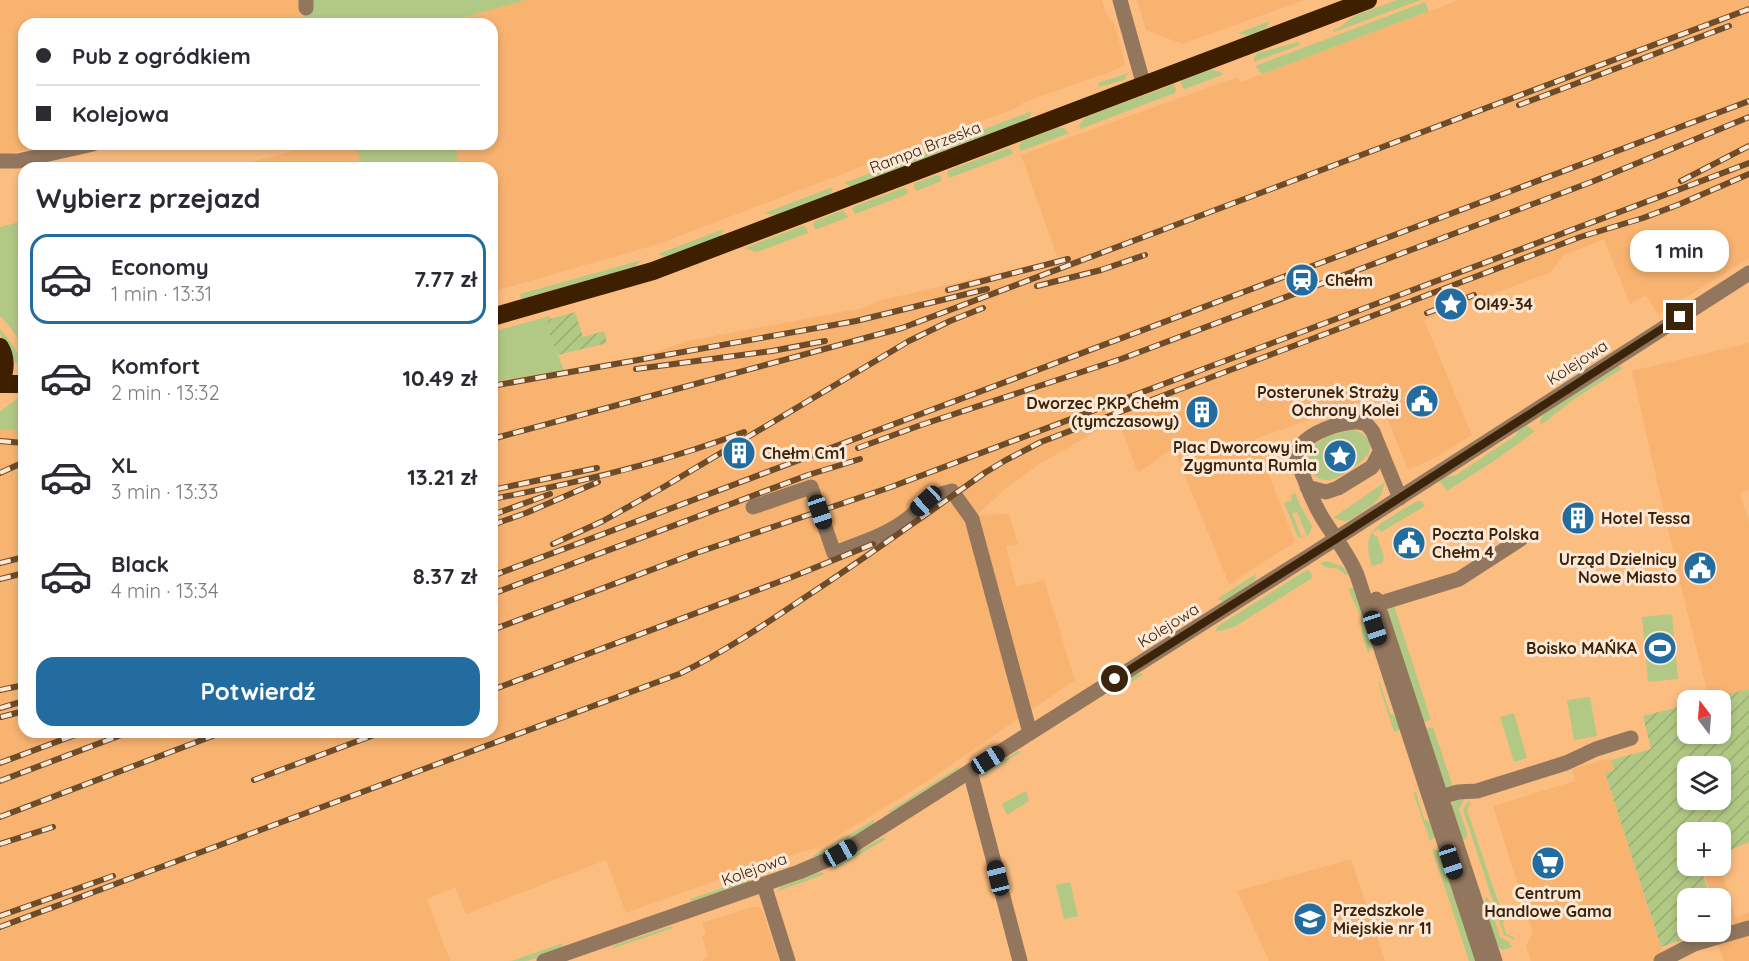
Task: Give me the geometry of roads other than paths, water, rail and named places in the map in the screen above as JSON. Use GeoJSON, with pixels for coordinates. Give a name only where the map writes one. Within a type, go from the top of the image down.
{"type":"FeatureCollection","features":[{"type":"Feature","properties":{"kind":"highway","name":"Rampa Brzeska"},"geometry":{"type":"LineString","coordinates":[[498,315],[653,271],[1368,0]]}},
{"type":"Feature","properties":{"kind":"highway"},"geometry":{"type":"LineString","coordinates":[[3,354],[18,370]]}},
{"type":"Feature","properties":{"kind":"highway"},"geometry":{"type":"LineString","coordinates":[[3,354],[5,371],[0,383],[18,384]]}},
{"type":"Feature","properties":{"kind":"street"},"geometry":{"type":"LineString","coordinates":[[1120,0],[1144,86]]}},
{"type":"Feature","properties":{"kind":"street"},"geometry":{"type":"LineString","coordinates":[[0,161],[18,161],[67,150]]}},
{"type":"Feature","properties":{"kind":"street","name":"Kolejowa"},"geometry":{"type":"LineString","coordinates":[[544,961],[764,885],[827,860],[1400,498],[1749,273]]}},
{"type":"Feature","properties":{"kind":"street"},"geometry":{"type":"LineString","coordinates":[[1400,498],[1369,426],[1362,422],[1341,424],[1320,432],[1300,446],[1297,454],[1307,488],[1323,519],[1340,536],[1373,606],[1436,798],[1495,961]]}},
{"type":"Feature","properties":{"kind":"street"},"geometry":{"type":"LineString","coordinates":[[1307,488],[1326,492],[1338,488],[1372,467],[1380,452]]}},
{"type":"Feature","properties":{"kind":"street"},"geometry":{"type":"LineString","coordinates":[[753,507],[811,487],[834,553],[883,534],[906,520],[926,501],[938,494],[952,491],[972,519],[1030,733]]}},
{"type":"Feature","properties":{"kind":"street"},"geometry":{"type":"LineString","coordinates":[[1373,606],[1459,579],[1521,539]]}},
{"type":"Feature","properties":{"kind":"street"},"geometry":{"type":"LineString","coordinates":[[1436,798],[1458,792],[1477,791],[1566,763],[1596,749],[1631,738]]}},
{"type":"Feature","properties":{"kind":"street"},"geometry":{"type":"LineString","coordinates":[[970,771],[1020,961]]}},
{"type":"Feature","properties":{"kind":"street"},"geometry":{"type":"LineString","coordinates":[[1436,798],[1483,961]]}},
{"type":"Feature","properties":{"kind":"street"},"geometry":{"type":"LineString","coordinates":[[764,885],[788,961]]}},
{"type":"Feature","properties":{"kind":"street"},"geometry":{"type":"LineString","coordinates":[[1661,961],[1694,944],[1749,928]]}},
{"type":"Feature","properties":{"kind":"railway"},"geometry":{"type":"LineString","coordinates":[[498,437],[902,328],[1749,9]]}},
{"type":"Feature","properties":{"kind":"railway"},"geometry":{"type":"LineString","coordinates":[[1519,105],[1729,26]]}},
{"type":"Feature","properties":{"kind":"railway"},"geometry":{"type":"LineString","coordinates":[[498,574],[1749,101]]}},
{"type":"Feature","properties":{"kind":"railway"},"geometry":{"type":"LineString","coordinates":[[858,448],[1121,359],[1594,181],[1749,117]]}},
{"type":"Feature","properties":{"kind":"railway"},"geometry":{"type":"LineString","coordinates":[[1681,181],[1749,146]]}},
{"type":"Feature","properties":{"kind":"railway"},"geometry":{"type":"LineString","coordinates":[[498,628],[696,553],[891,487],[1749,163]]}},
{"type":"Feature","properties":{"kind":"railway"},"geometry":{"type":"LineString","coordinates":[[0,927],[679,674],[771,620],[986,472],[1041,442],[1580,237],[1680,204],[1749,174]]}},
{"type":"Feature","properties":{"kind":"railway"},"geometry":{"type":"LineString","coordinates":[[1037,286],[1101,270],[1145,255]]}},
{"type":"Feature","properties":{"kind":"railway"},"geometry":{"type":"LineString","coordinates":[[948,290],[1068,259]]}},
{"type":"Feature","properties":{"kind":"railway"},"geometry":{"type":"LineString","coordinates":[[498,385],[856,321],[987,289]]}},
{"type":"Feature","properties":{"kind":"railway"},"geometry":{"type":"LineString","coordinates":[[1427,313],[1474,295]]}},
{"type":"Feature","properties":{"kind":"railway"},"geometry":{"type":"LineString","coordinates":[[553,544],[603,521],[662,488],[909,341],[983,308]]}},
{"type":"Feature","properties":{"kind":"railway"},"geometry":{"type":"LineString","coordinates":[[636,369],[772,351],[825,341]]}},
{"type":"Feature","properties":{"kind":"railway"},"geometry":{"type":"LineString","coordinates":[[498,498],[620,471],[744,432]]}},
{"type":"Feature","properties":{"kind":"railway"},"geometry":{"type":"LineString","coordinates":[[0,441],[18,442]]}},
{"type":"Feature","properties":{"kind":"railway"},"geometry":{"type":"LineString","coordinates":[[498,592],[808,475],[860,459]]}},
{"type":"Feature","properties":{"kind":"railway"},"geometry":{"type":"LineString","coordinates":[[0,473],[18,465]]}},
{"type":"Feature","properties":{"kind":"railway"},"geometry":{"type":"LineString","coordinates":[[498,489],[597,468]]}},
{"type":"Feature","properties":{"kind":"railway"},"geometry":{"type":"LineString","coordinates":[[498,523],[598,482]]}},
{"type":"Feature","properties":{"kind":"railway"},"geometry":{"type":"LineString","coordinates":[[498,513],[550,494]]}},
{"type":"Feature","properties":{"kind":"railway"},"geometry":{"type":"LineString","coordinates":[[498,688],[792,577],[873,544]]}},
{"type":"Feature","properties":{"kind":"railway"},"geometry":{"type":"LineString","coordinates":[[0,563],[18,558]]}},
{"type":"Feature","properties":{"kind":"railway"},"geometry":{"type":"LineString","coordinates":[[0,579],[18,574]]}},
{"type":"Feature","properties":{"kind":"railway"},"geometry":{"type":"LineString","coordinates":[[0,690],[18,686]]}},
{"type":"Feature","properties":{"kind":"railway"},"geometry":{"type":"LineString","coordinates":[[0,708],[18,703]]}},
{"type":"Feature","properties":{"kind":"railway"},"geometry":{"type":"LineString","coordinates":[[1,717],[18,713]]}},
{"type":"Feature","properties":{"kind":"railway"},"geometry":{"type":"LineString","coordinates":[[0,763],[67,738]]}},
{"type":"Feature","properties":{"kind":"railway"},"geometry":{"type":"LineString","coordinates":[[0,781],[113,738]]}},
{"type":"Feature","properties":{"kind":"railway"},"geometry":{"type":"LineString","coordinates":[[0,817],[207,738]]}},
{"type":"Feature","properties":{"kind":"railway"},"geometry":{"type":"LineString","coordinates":[[254,780],[366,738]]}},
{"type":"Feature","properties":{"kind":"railway"},"geometry":{"type":"LineString","coordinates":[[0,844],[53,827]]}},
{"type":"Feature","properties":{"kind":"railway"},"geometry":{"type":"LineString","coordinates":[[0,916],[113,876]]}},
{"type":"Feature","properties":{"kind":"place","name":"Chełm"},"geometry":{"type":"Point","coordinates":[1302,280]}},
{"type":"Feature","properties":{"kind":"place","name":"Ol49-34"},"geometry":{"type":"Point","coordinates":[1451,304]}},
{"type":"Feature","properties":{"kind":"place","name":"Posterunek Straży Ochrony Kolei"},"geometry":{"type":"Point","coordinates":[1422,401]}},
{"type":"Feature","properties":{"kind":"place","name":"Dworzec PKP Chełm (tymczasowy)"},"geometry":{"type":"Point","coordinates":[1202,412]}},
{"type":"Feature","properties":{"kind":"place","name":"Chełm Cm1"},"geometry":{"type":"Point","coordinates":[739,453]}},
{"type":"Feature","properties":{"kind":"place","name":"Plac Dworcowy im. Zygmunta Rumla"},"geometry":{"type":"Point","coordinates":[1340,456]}},
{"type":"Feature","properties":{"kind":"place","name":"Hotel Tessa"},"geometry":{"type":"Point","coordinates":[1578,518]}},
{"type":"Feature","properties":{"kind":"place","name":"Poczta Polska Chełm 4"},"geometry":{"type":"Point","coordinates":[1409,543]}},
{"type":"Feature","properties":{"kind":"place","name":"Urząd Dzielnicy Nowe Miasto"},"geometry":{"type":"Point","coordinates":[1700,568]}},
{"type":"Feature","properties":{"kind":"place","name":"Boisko MAŃKA"},"geometry":{"type":"Point","coordinates":[1660,648]}},
{"type":"Feature","properties":{"kind":"place","name":"Centrum Handlowe Gama"},"geometry":{"type":"Point","coordinates":[1548,863]}},
{"type":"Feature","properties":{"kind":"place","name":"Przedszkole Miejskie nr 11"},"geometry":{"type":"Point","coordinates":[1310,919]}}]}
